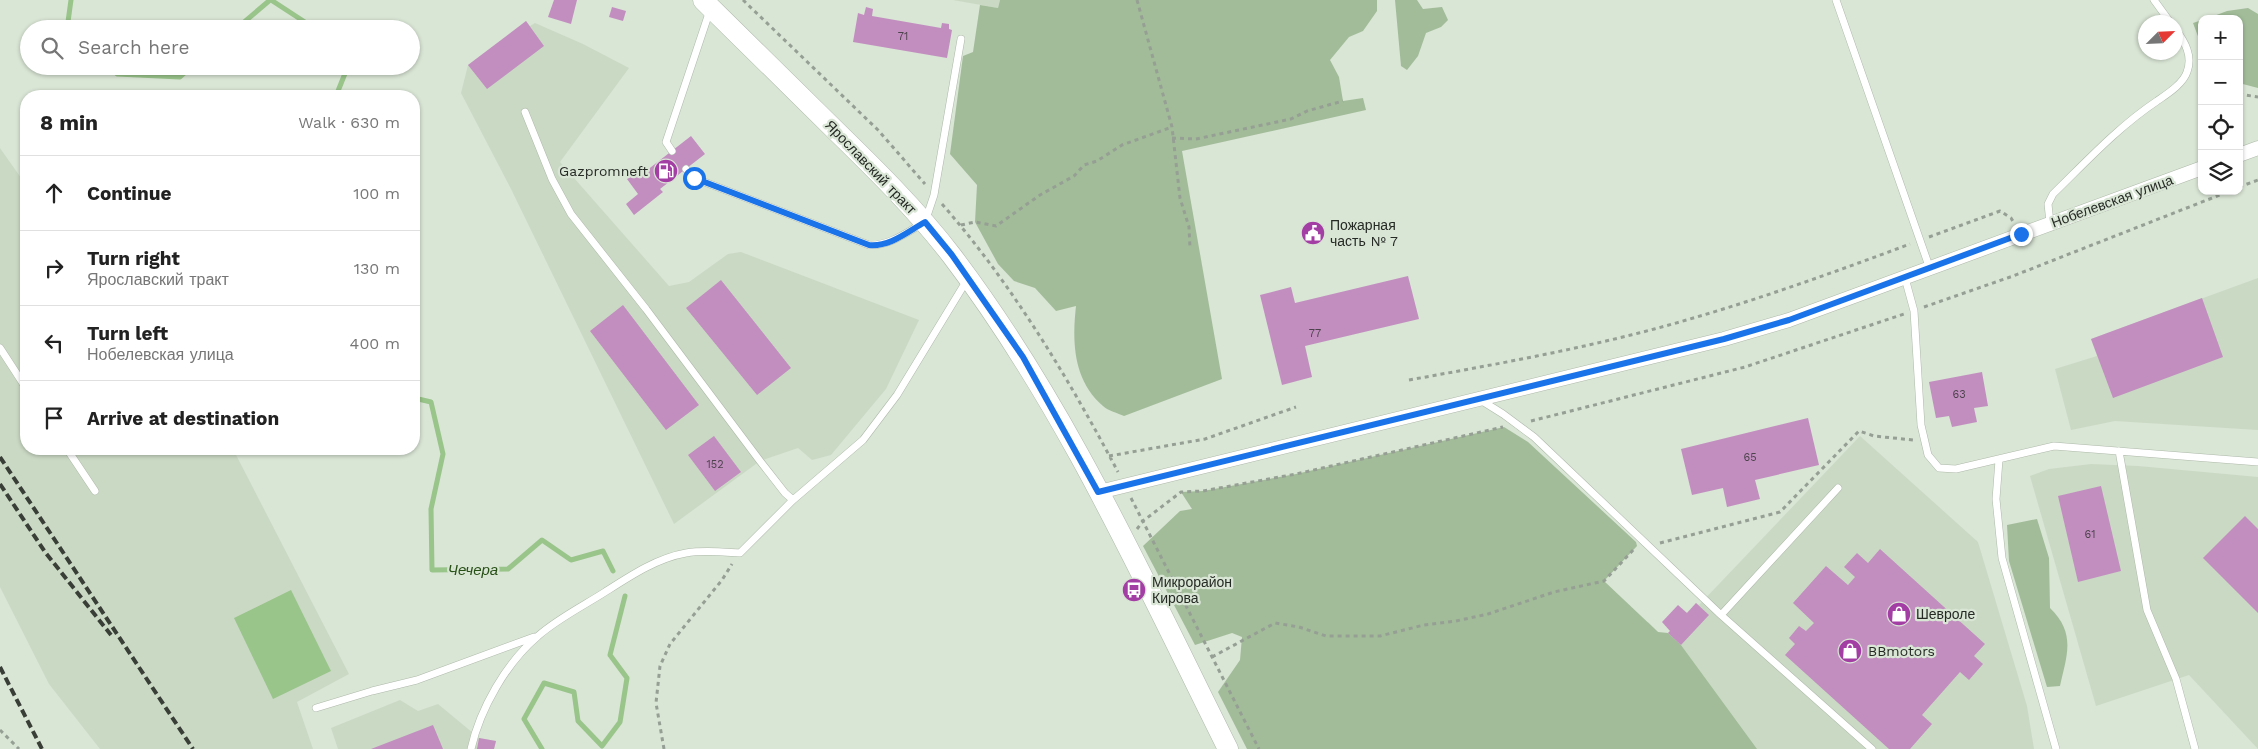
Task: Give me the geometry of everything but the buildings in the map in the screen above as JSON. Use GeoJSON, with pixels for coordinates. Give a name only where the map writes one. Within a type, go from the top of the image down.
{"type":"FeatureCollection","features":[{"type":"Feature","properties":{"kind":"street","name":"Ярославский тракт"},"geometry":{"type":"LineString","coordinates":[[706,4],[893,187],[925,222],[968,278],[1023,357],[1098,492],[1228,749]]}},
{"type":"Feature","properties":{"kind":"street"},"geometry":{"type":"LineString","coordinates":[[2243,154],[2258,148]]}},
{"type":"Feature","properties":{"kind":"street","name":"Нобелевская улица"},"geometry":{"type":"LineString","coordinates":[[1098,492],[1724,339],[1789,320],[2198,169]]}},
{"type":"Feature","properties":{"kind":"lane"},"geometry":{"type":"LineString","coordinates":[[1836,0],[1930,268]]}},
{"type":"Feature","properties":{"kind":"lane"},"geometry":{"type":"LineString","coordinates":[[2154,0],[2165,15]]}},
{"type":"Feature","properties":{"kind":"lane"},"geometry":{"type":"LineString","coordinates":[[672,150],[666,142],[706,4]]}},
{"type":"Feature","properties":{"kind":"lane"},"geometry":{"type":"LineString","coordinates":[[686,168],[694,178],[869,245],[879,246],[890,242],[925,222],[934,195],[961,39]]}},
{"type":"Feature","properties":{"kind":"lane"},"geometry":{"type":"LineString","coordinates":[[2050,224],[2048,204],[2053,194],[2135,116],[2171,92],[2187,74],[2190,59],[2183,40]]}},
{"type":"Feature","properties":{"kind":"lane"},"geometry":{"type":"LineString","coordinates":[[525,112],[552,179],[571,214],[646,309],[760,461],[785,493],[793,500]]}},
{"type":"Feature","properties":{"kind":"lane"},"geometry":{"type":"LineString","coordinates":[[316,708],[417,680],[537,636],[636,572],[662,560],[686,553],[706,551],[740,553],[793,500],[863,440],[897,395],[968,278]]}},
{"type":"Feature","properties":{"kind":"lane"},"geometry":{"type":"LineString","coordinates":[[1905,278],[1914,310],[1921,425],[1928,455],[1939,468],[1956,469],[2054,446],[2258,462]]}},
{"type":"Feature","properties":{"kind":"lane"},"geometry":{"type":"LineString","coordinates":[[0,348],[20,379]]}},
{"type":"Feature","properties":{"kind":"lane"},"geometry":{"type":"LineString","coordinates":[[1479,399],[1534,437],[1721,615],[1872,749]]}},
{"type":"Feature","properties":{"kind":"lane"},"geometry":{"type":"LineString","coordinates":[[2119,451],[2147,610],[2176,679],[2195,749]]}},
{"type":"Feature","properties":{"kind":"lane"},"geometry":{"type":"LineString","coordinates":[[70,455],[95,491]]}},
{"type":"Feature","properties":{"kind":"lane"},"geometry":{"type":"LineString","coordinates":[[1999,460],[1996,499],[2002,558],[2056,749]]}},
{"type":"Feature","properties":{"kind":"lane"},"geometry":{"type":"LineString","coordinates":[[1721,615],[1838,488]]}},
{"type":"Feature","properties":{"kind":"lane"},"geometry":{"type":"LineString","coordinates":[[471,749],[474,734],[503,675],[537,636]]}},
{"type":"Feature","properties":{"kind":"path"},"geometry":{"type":"LineString","coordinates":[[1137,0],[1172,127],[1180,198],[1190,227],[1190,248]]}},
{"type":"Feature","properties":{"kind":"path"},"geometry":{"type":"LineString","coordinates":[[2243,95],[2258,98]]}},
{"type":"Feature","properties":{"kind":"path"},"geometry":{"type":"LineString","coordinates":[[1172,138],[1196,138],[1291,119],[1307,111],[1343,101]]}},
{"type":"Feature","properties":{"kind":"path"},"geometry":{"type":"LineString","coordinates":[[961,225],[975,222],[996,226],[1040,195],[1074,176],[1084,165],[1097,160],[1122,145],[1172,127]]}},
{"type":"Feature","properties":{"kind":"path"},"geometry":{"type":"LineString","coordinates":[[2243,186],[2258,180]]}},
{"type":"Feature","properties":{"kind":"path"},"geometry":{"type":"LineString","coordinates":[[1181,492],[1203,491],[1296,474],[1561,414],[1745,367],[2013,276],[2220,195]]}},
{"type":"Feature","properties":{"kind":"path"},"geometry":{"type":"LineString","coordinates":[[1409,380],[1537,357],[1657,328],[1742,304],[2000,211],[2010,218],[2021,234]]}},
{"type":"Feature","properties":{"kind":"path"},"geometry":{"type":"LineString","coordinates":[[1109,456],[1205,438],[1296,406]]}},
{"type":"Feature","properties":{"kind":"path"},"geometry":{"type":"LineString","coordinates":[[1259,749],[1212,657],[1275,623],[1298,627],[1326,636],[1380,636],[1424,625],[1488,614],[1554,592],[1604,581],[1636,546],[1648,545],[1780,512],[1859,432],[1874,436],[1914,440],[1926,444]]}},
{"type":"Feature","properties":{"kind":"path"},"geometry":{"type":"LineString","coordinates":[[664,749],[656,703],[660,666],[670,644],[722,580],[740,553]]}},
{"type":"Feature","properties":{"kind":"path"},"geometry":{"type":"LineString","coordinates":[[0,730],[19,749]]}},
{"type":"Feature","properties":{"kind":"shaded area"},"geometry":{"type":"Polygon","coordinates":[[[953,0],[1000,0],[998,8],[953,0]]]}},
{"type":"Feature","properties":{"kind":"shaded area"},"geometry":{"type":"Polygon","coordinates":[[[1000,0],[1377,0],[1377,11],[1363,31],[1349,37],[1330,60],[1339,77],[1343,101],[1363,98],[1366,110],[1182,151],[1222,379],[1124,416],[1108,409],[1093,396],[1080,372],[1074,333],[1076,306],[1056,311],[1035,288],[1014,281],[998,264],[975,222],[977,185],[950,154],[963,56],[973,52],[980,5],[998,8],[1000,0]]]}},
{"type":"Feature","properties":{"kind":"shaded area"},"geometry":{"type":"Polygon","coordinates":[[[1395,0],[1417,0],[1423,9],[1442,7],[1448,20],[1441,27],[1426,33],[1418,56],[1407,70],[1401,66],[1395,0]]]}},
{"type":"Feature","properties":{"kind":"shaded area"},"geometry":{"type":"Polygon","coordinates":[[[2248,8],[2258,14],[2258,88],[2243,84],[2243,15],[2216,15],[2227,11],[2248,8]]]}},
{"type":"Feature","properties":{"kind":"shaded area"},"geometry":{"type":"Polygon","coordinates":[[[526,21],[530,26],[535,23],[583,44],[629,68],[560,162],[669,286],[689,282],[728,254],[741,252],[919,320],[886,389],[831,455],[812,460],[798,448],[760,461],[674,524],[511,189],[461,93],[468,65],[526,21]]]}},
{"type":"Feature","properties":{"kind":"shaded area"},"geometry":{"type":"Polygon","coordinates":[[[2198,21],[2198,36],[2193,23],[2198,21]]]}},
{"type":"Feature","properties":{"kind":"shaded area"},"geometry":{"type":"Polygon","coordinates":[[[0,148],[20,176],[20,455],[236,455],[349,674],[297,702],[313,749],[100,749],[49,684],[0,587],[0,148]]]}},
{"type":"Feature","properties":{"kind":"shaded area"},"geometry":{"type":"Polygon","coordinates":[[[2258,278],[2258,430],[2115,421],[2071,430],[2055,369],[2097,356],[2091,339],[2258,278]]]}},
{"type":"Feature","properties":{"kind":"shaded area"},"geometry":{"type":"Polygon","coordinates":[[[1504,427],[1528,442],[1636,542],[1637,546],[1604,581],[1658,632],[1668,633],[1681,645],[1757,749],[1247,749],[1218,692],[1240,660],[1242,637],[1232,633],[1195,645],[1143,546],[1180,511],[1192,509],[1181,492],[1203,491],[1296,474],[1504,427]]]}},
{"type":"Feature","properties":{"kind":"shaded area"},"geometry":{"type":"Polygon","coordinates":[[[1860,436],[1978,542],[2027,706],[2034,749],[1310,749],[1648,622],[1702,675],[1681,645],[1668,633],[1696,603],[1699,605],[1860,436]]]}},
{"type":"Feature","properties":{"kind":"shaded area"},"geometry":{"type":"Polygon","coordinates":[[[2091,464],[2138,466],[2258,477],[2258,749],[2189,675],[2096,706],[2030,476],[2049,469],[2091,464]]]}},
{"type":"Feature","properties":{"kind":"shaded area"},"geometry":{"type":"Polygon","coordinates":[[[2037,519],[2049,558],[2050,608],[2064,626],[2066,635],[2067,654],[2060,686],[2047,687],[2009,561],[2007,525],[2037,519]]]}},
{"type":"Feature","properties":{"kind":"shaded area"},"geometry":{"type":"Polygon","coordinates":[[[291,590],[331,671],[273,699],[234,618],[291,590]]]}},
{"type":"Feature","properties":{"kind":"shaded area"},"geometry":{"type":"Polygon","coordinates":[[[400,700],[418,711],[438,704],[479,738],[496,741],[494,749],[338,749],[331,728],[400,700]]]}},
{"type":"Feature","properties":{"kind":"waterway","name":"Чечера"},"geometry":{"type":"LineString","coordinates":[[68,20],[71,0]]}},
{"type":"Feature","properties":{"kind":"waterway","name":"Чечера"},"geometry":{"type":"LineString","coordinates":[[247,20],[270,0]]}},
{"type":"Feature","properties":{"kind":"waterway","name":"Чечера"},"geometry":{"type":"LineString","coordinates":[[271,0],[302,20]]}},
{"type":"Feature","properties":{"kind":"waterway","name":"Чечера"},"geometry":{"type":"LineString","coordinates":[[138,75],[180,77],[182,75]]}},
{"type":"Feature","properties":{"kind":"waterway","name":"Чечера"},"geometry":{"type":"LineString","coordinates":[[338,90],[344,75]]}},
{"type":"Feature","properties":{"kind":"waterway","name":"Чечера"},"geometry":{"type":"LineString","coordinates":[[420,399],[431,402],[443,454],[431,509],[432,570],[508,569],[542,540],[571,560],[603,551],[613,571]]}},
{"type":"Feature","properties":{"kind":"waterway","name":"Чечера"},"geometry":{"type":"LineString","coordinates":[[542,749],[524,719],[544,683],[574,692],[578,721],[602,746],[620,722],[627,678],[610,655],[625,596]]}},
{"type":"Feature","properties":{"kind":"railway"},"geometry":{"type":"LineString","coordinates":[[0,457],[193,749]]}},
{"type":"Feature","properties":{"kind":"railway"},"geometry":{"type":"LineString","coordinates":[[0,484],[45,552],[111,635]]}},
{"type":"Feature","properties":{"kind":"railway"},"geometry":{"type":"LineString","coordinates":[[0,667],[42,749]]}},
{"type":"Feature","properties":{"kind":"place","name":"Gazpromneft"},"geometry":{"type":"Point","coordinates":[666,171]}},
{"type":"Feature","properties":{"kind":"place","name":"Пожарная часть № 7"},"geometry":{"type":"Point","coordinates":[1313,233]}},
{"type":"Feature","properties":{"kind":"place","name":"Микрорайон Кирова"},"geometry":{"type":"Point","coordinates":[1134,590]}},
{"type":"Feature","properties":{"kind":"place","name":"Шевроле"},"geometry":{"type":"Point","coordinates":[1899,614]}},
{"type":"Feature","properties":{"kind":"place","name":"BBmotors"},"geometry":{"type":"Point","coordinates":[1850,651]}},
{"type":"Feature","properties":{"kind":"route"},"geometry":{"type":"LineString","coordinates":[[694,178],[869,245],[879,246],[890,242],[925,222],[952,255],[1023,357],[1098,492],[1724,339],[1789,320],[2021,234]]}}]}
